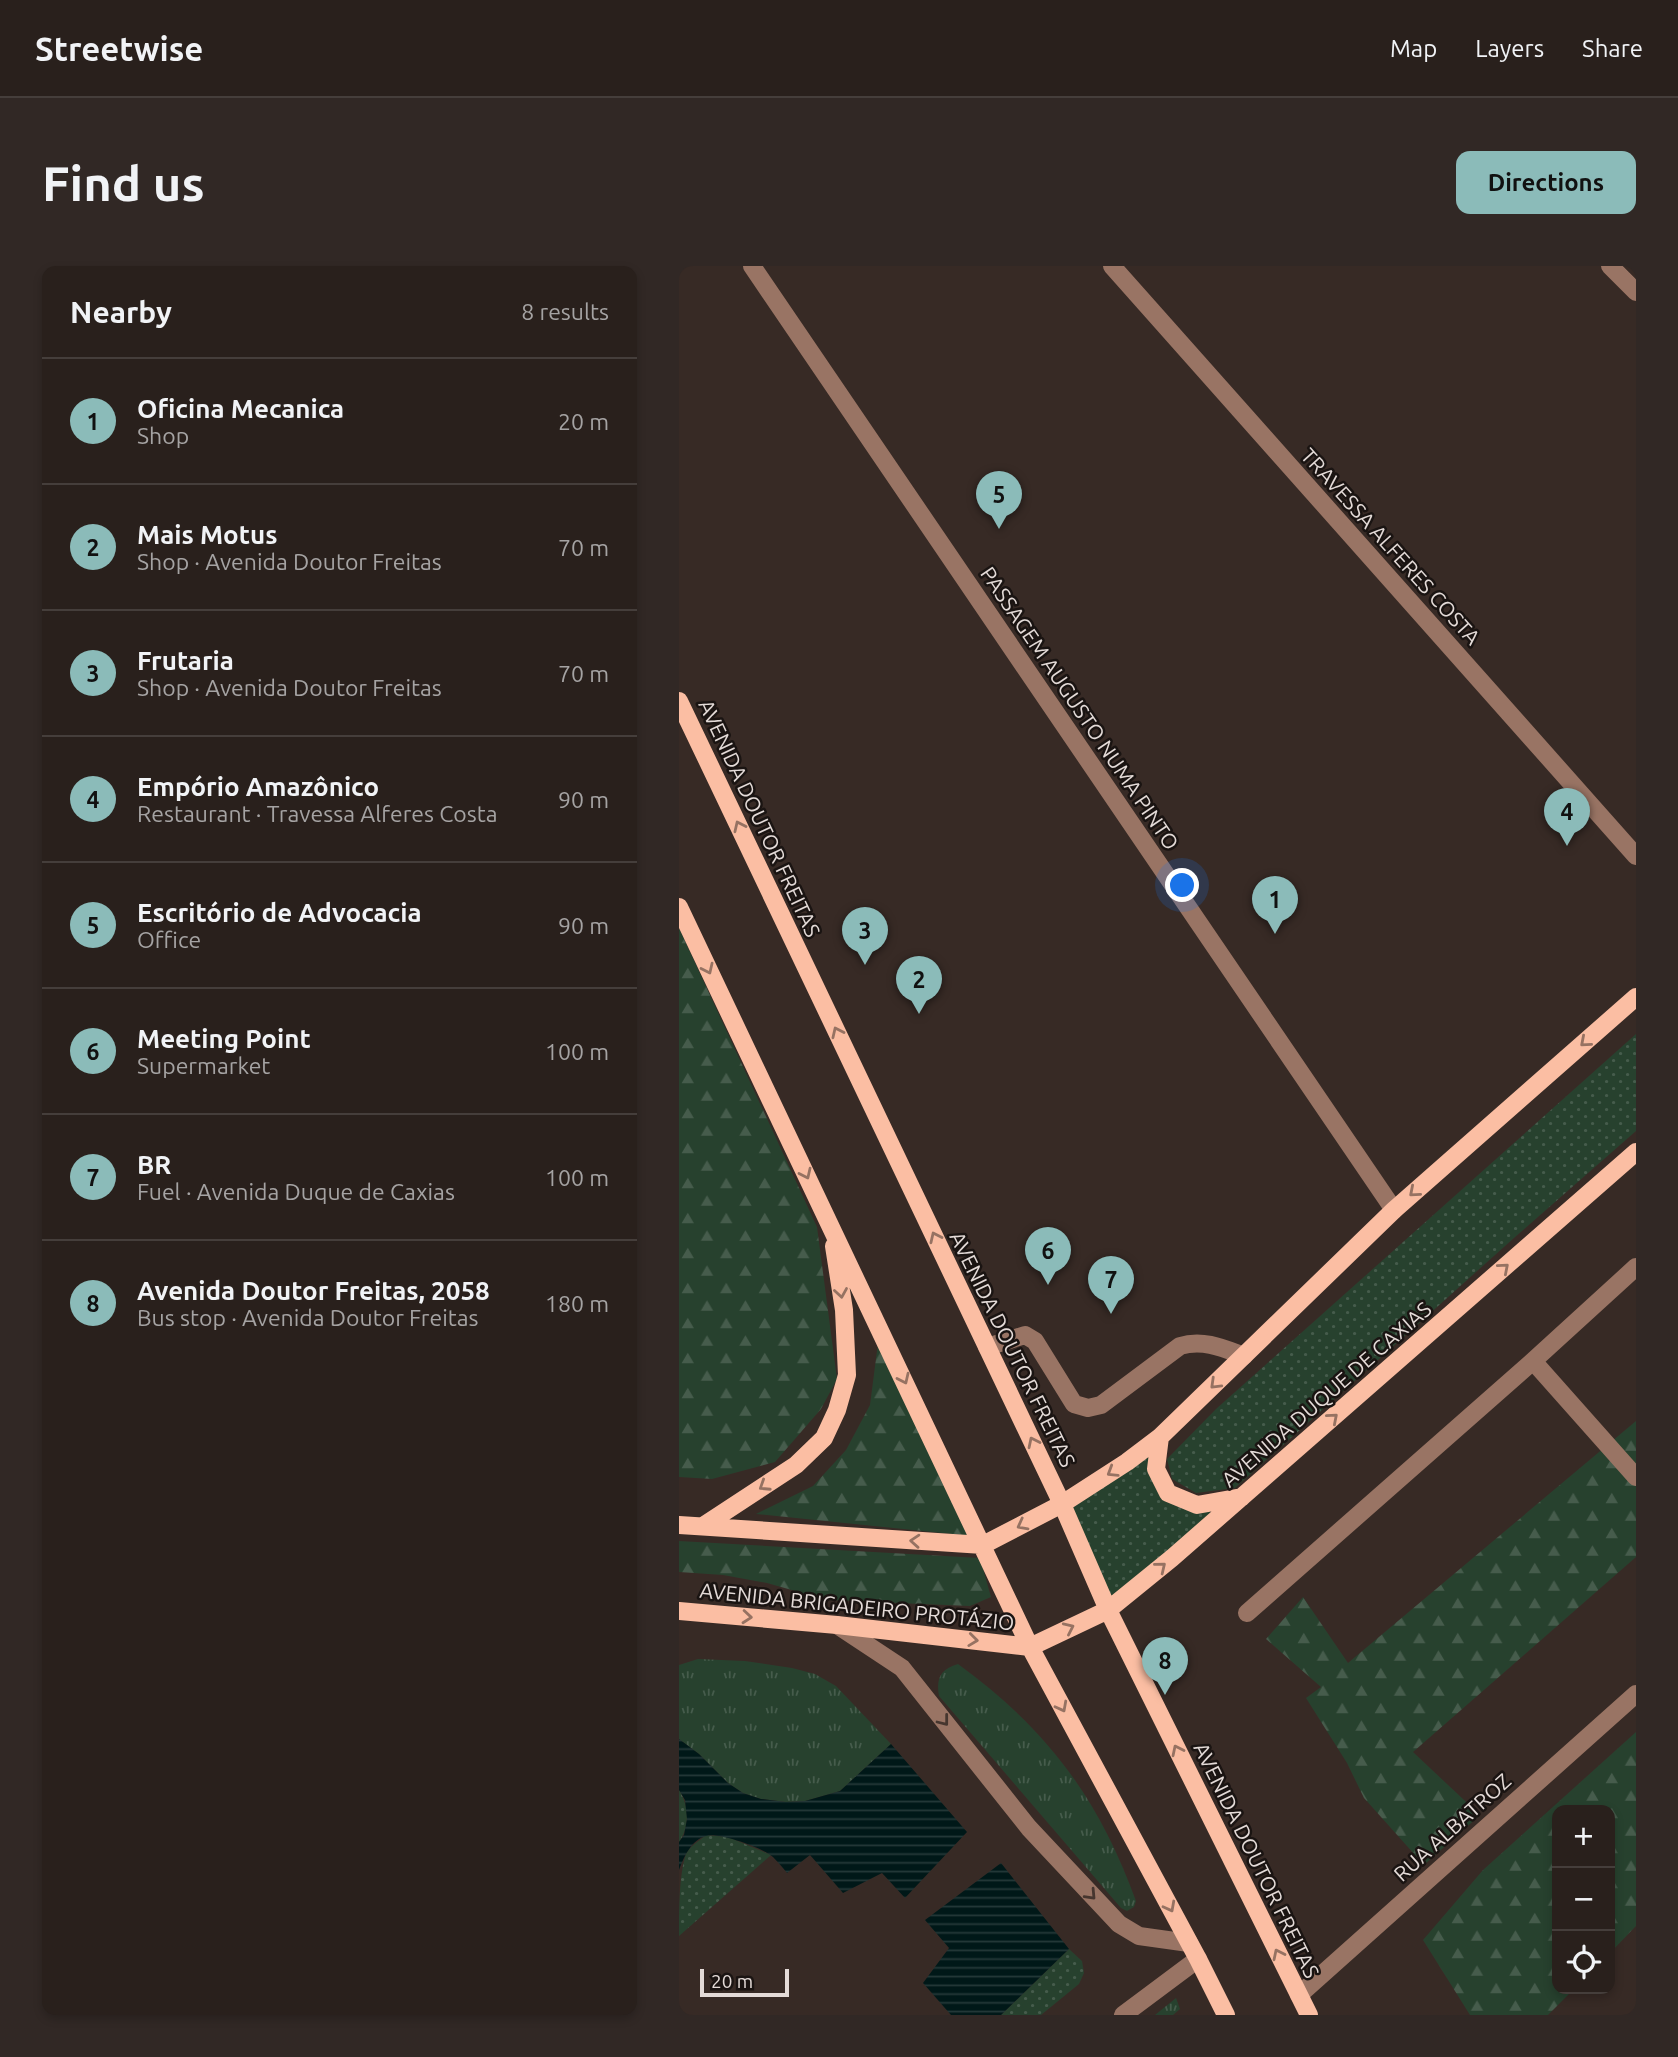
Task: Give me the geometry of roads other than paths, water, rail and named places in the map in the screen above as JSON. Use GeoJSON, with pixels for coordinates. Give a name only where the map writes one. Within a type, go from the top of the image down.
{"type":"FeatureCollection","features":[{"type":"Feature","properties":{"kind":"main road","name":"AVENIDA DOUTOR FREITAS"},"geometry":{"type":"LineString","coordinates":[[679,701],[1062,1504],[1108,1610],[1309,2015]]}},
{"type":"Feature","properties":{"kind":"main road"},"geometry":{"type":"LineString","coordinates":[[679,907],[1030,1647],[1226,2015]]}},
{"type":"Feature","properties":{"kind":"main road"},"geometry":{"type":"LineString","coordinates":[[679,1525],[983,1545],[1062,1504],[1128,1462],[1160,1437],[1394,1210],[1636,997]]}},
{"type":"Feature","properties":{"kind":"main road","name":"AVENIDA DUQUE DE CAXIAS"},"geometry":{"type":"LineString","coordinates":[[1030,1647],[1108,1610],[1172,1558],[1636,1152]]}},
{"type":"Feature","properties":{"kind":"main road"},"geometry":{"type":"LineString","coordinates":[[703,1526],[796,1465],[824,1438],[838,1410],[847,1375],[844,1310],[830,1225]]}},
{"type":"Feature","properties":{"kind":"main road"},"geometry":{"type":"LineString","coordinates":[[1160,1437],[1156,1469],[1168,1493],[1197,1504],[1243,1497]]}},
{"type":"Feature","properties":{"kind":"main road","name":"AVENIDA BRIGADEIRO PROTÁZIO"},"geometry":{"type":"LineString","coordinates":[[679,1611],[837,1625],[1030,1647]]}},
{"type":"Feature","properties":{"kind":"street","name":"PASSAGEM AUGUSTO NUMA PINTO"},"geometry":{"type":"LineString","coordinates":[[753,266],[1394,1210]]}},
{"type":"Feature","properties":{"kind":"street","name":"TRAVESSA ALFERES COSTA"},"geometry":{"type":"LineString","coordinates":[[1112,266],[1636,856]]}},
{"type":"Feature","properties":{"kind":"street"},"geometry":{"type":"LineString","coordinates":[[1610,266],[1636,292]]}},
{"type":"Feature","properties":{"kind":"street"},"geometry":{"type":"LineString","coordinates":[[1247,1613],[1533,1362],[1636,1267]]}},
{"type":"Feature","properties":{"kind":"street"},"geometry":{"type":"LineString","coordinates":[[987,1347],[1025,1335],[1035,1341],[1074,1404],[1087,1408],[1101,1405],[1180,1346],[1191,1342],[1206,1343],[1244,1356]]}},
{"type":"Feature","properties":{"kind":"street"},"geometry":{"type":"LineString","coordinates":[[1533,1362],[1636,1477]]}},
{"type":"Feature","properties":{"kind":"street"},"geometry":{"type":"LineString","coordinates":[[837,1625],[902,1668],[1029,1828],[1119,1924],[1139,1936],[1189,1943]]}},
{"type":"Feature","properties":{"kind":"street","name":"RUA ALBATROZ"},"geometry":{"type":"LineString","coordinates":[[1299,1995],[1636,1694]]}},
{"type":"Feature","properties":{"kind":"street"},"geometry":{"type":"LineString","coordinates":[[1123,2015],[1198,1959]]}},
{"type":"Feature","properties":{"kind":"water"},"geometry":{"type":"Polygon","coordinates":[[[679,1739],[743,1793],[761,1799],[786,1802],[805,1801],[840,1791],[891,1744],[967,1832],[905,1898],[882,1873],[843,1893],[810,1855],[787,1873],[768,1853],[712,1835],[701,1838],[692,1845],[679,1870],[679,1842],[684,1835],[687,1819],[685,1800],[679,1790],[679,1739]]]}},
{"type":"Feature","properties":{"kind":"water"},"geometry":{"type":"Polygon","coordinates":[[[1001,1863],[1069,1949],[1001,2015],[951,2015],[923,1983],[949,1948],[925,1920],[1001,1863]]]}},
{"type":"Feature","properties":{"kind":"place","name":"Escritório de Advocacia"},"geometry":{"type":"Point","coordinates":[999,529]}},
{"type":"Feature","properties":{"kind":"place","name":"Empório Amazônico"},"geometry":{"type":"Point","coordinates":[1567,846]}},
{"type":"Feature","properties":{"kind":"place","name":"Oficina Mecanica"},"geometry":{"type":"Point","coordinates":[1275,934]}},
{"type":"Feature","properties":{"kind":"place","name":"Frutaria"},"geometry":{"type":"Point","coordinates":[865,965]}},
{"type":"Feature","properties":{"kind":"place","name":"Mais Motus"},"geometry":{"type":"Point","coordinates":[919,1014]}},
{"type":"Feature","properties":{"kind":"place","name":"Meeting Point"},"geometry":{"type":"Point","coordinates":[1048,1285]}},
{"type":"Feature","properties":{"kind":"place","name":"BR"},"geometry":{"type":"Point","coordinates":[1111,1314]}},
{"type":"Feature","properties":{"kind":"place","name":"Avenida Doutor Freitas, 2058"},"geometry":{"type":"Point","coordinates":[1165,1695]}}]}
